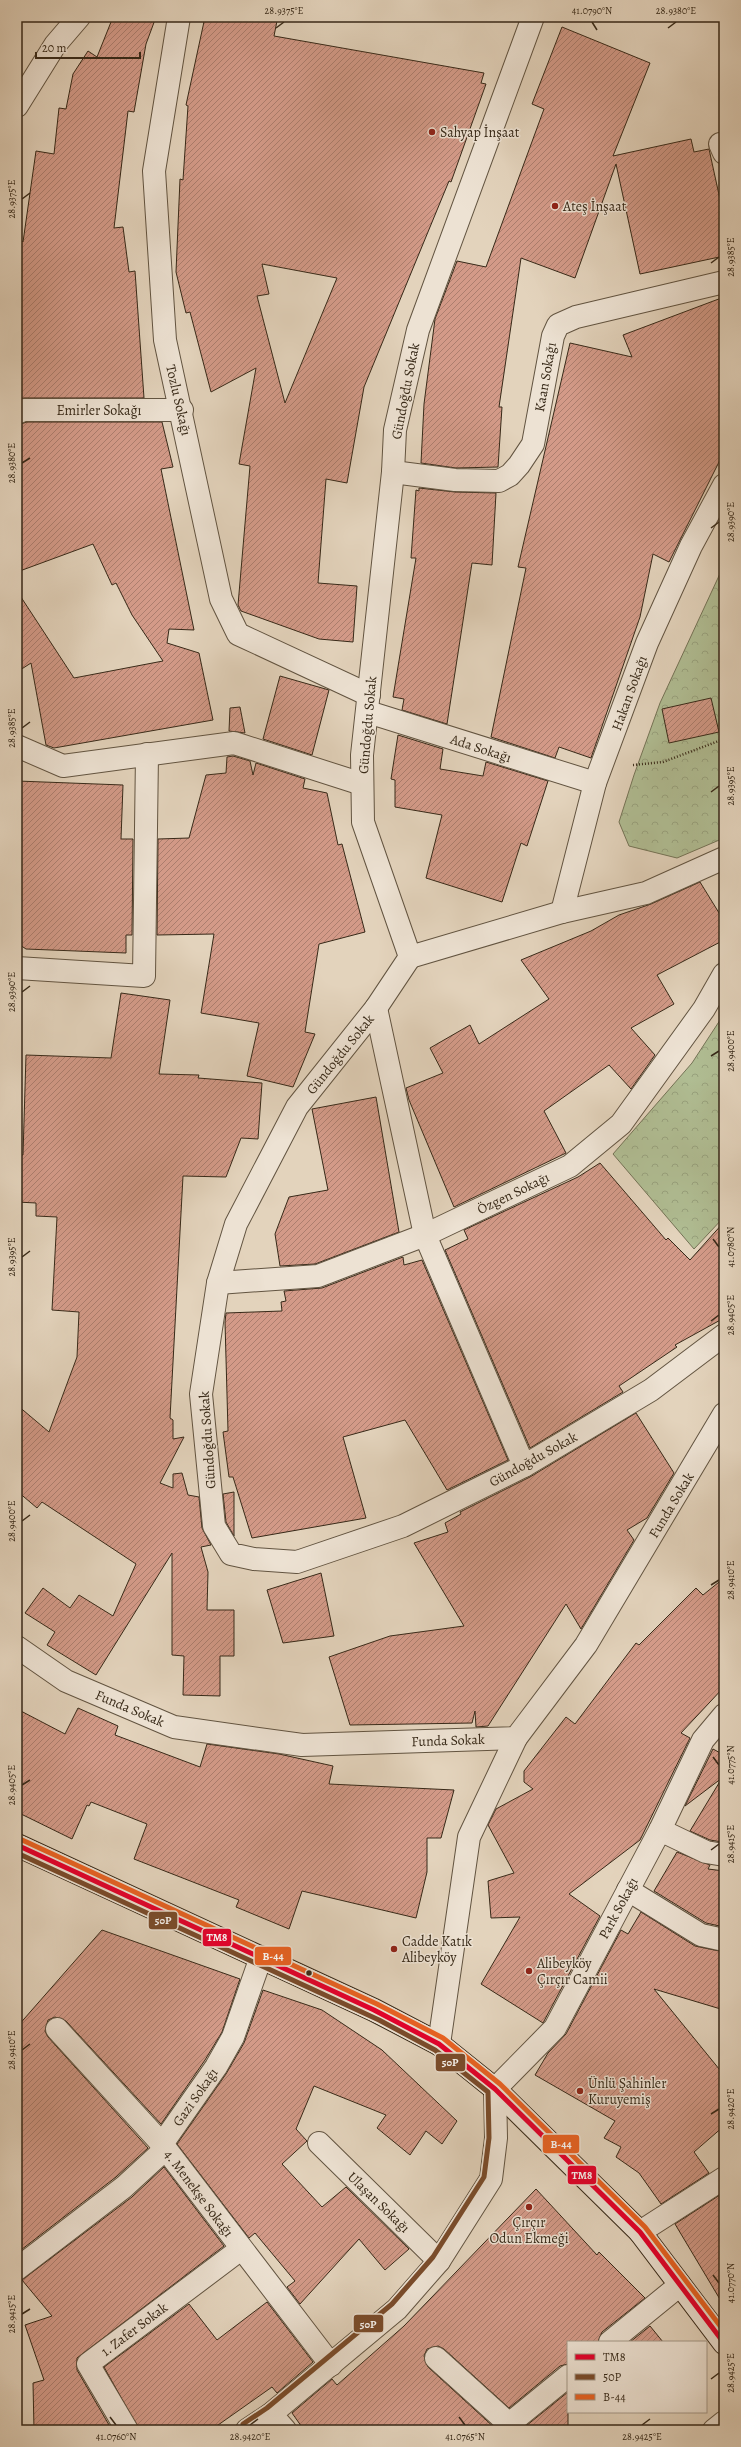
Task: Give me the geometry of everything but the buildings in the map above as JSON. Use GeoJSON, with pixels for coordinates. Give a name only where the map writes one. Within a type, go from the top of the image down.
{"type":"FeatureCollection","features":[{"type":"Feature","properties":{"kind":"street"},"geometry":{"type":"LineString","coordinates":[[17,106],[55,45],[79,17]]}},
{"type":"Feature","properties":{"kind":"street","name":"Tozlu Sokağı"},"geometry":{"type":"LineString","coordinates":[[179,17],[154,171],[165,340],[182,410],[221,600],[238,634],[368,703]]}},
{"type":"Feature","properties":{"kind":"street","name":"Gündoğdu Sokak"},"geometry":{"type":"LineString","coordinates":[[533,17],[418,330],[395,430],[393,472],[362,755],[363,822],[410,958],[376,1008],[297,1107],[236,1224],[218,1283],[201,1394],[214,1526],[231,1554],[254,1559],[297,1562],[403,1526],[524,1466],[651,1390],[724,1335]]}},
{"type":"Feature","properties":{"kind":"street","name":"Kaan Sokağı"},"geometry":{"type":"LineString","coordinates":[[393,472],[455,480],[499,481],[510,475],[519,465],[533,444],[553,336],[558,325],[576,317],[724,282]]}},
{"type":"Feature","properties":{"kind":"street","name":"Emirler Sokağı"},"geometry":{"type":"LineString","coordinates":[[17,413],[24,410],[182,410]]}},
{"type":"Feature","properties":{"kind":"street","name":"Hakan Sokağı"},"geometry":{"type":"LineString","coordinates":[[562,912],[598,776],[647,643],[692,546],[724,485]]}},
{"type":"Feature","properties":{"kind":"street","name":"Ada Sokağı"},"geometry":{"type":"LineString","coordinates":[[368,703],[598,776]]}},
{"type":"Feature","properties":{"kind":"street"},"geometry":{"type":"LineString","coordinates":[[17,746],[63,766],[234,743],[362,784]]}},
{"type":"Feature","properties":{"kind":"street"},"geometry":{"type":"LineString","coordinates":[[17,968],[144,976],[147,754]]}},
{"type":"Feature","properties":{"kind":"street"},"geometry":{"type":"LineString","coordinates":[[410,958],[562,912],[646,893],[724,858]]}},
{"type":"Feature","properties":{"kind":"street","name":"Özgen Sokağı"},"geometry":{"type":"LineString","coordinates":[[218,1283],[318,1276],[425,1235],[570,1166],[621,1124],[704,1008],[724,974]]}},
{"type":"Feature","properties":{"kind":"street"},"geometry":{"type":"LineString","coordinates":[[376,1008],[425,1235],[524,1466]]}},
{"type":"Feature","properties":{"kind":"street","name":"Funda Sokak"},"geometry":{"type":"LineString","coordinates":[[17,1647],[66,1681],[174,1727],[302,1745],[516,1738],[586,1645],[724,1414]]}},
{"type":"Feature","properties":{"kind":"street","name":"Park Sokağı"},"geometry":{"type":"LineString","coordinates":[[495,2089],[555,2028],[660,1830],[703,1740],[724,1715]]}},
{"type":"Feature","properties":{"kind":"street"},"geometry":{"type":"LineString","coordinates":[[439,2044],[469,1837],[516,1738]]}},
{"type":"Feature","properties":{"kind":"street"},"geometry":{"type":"LineString","coordinates":[[660,1830],[706,1852],[724,1855]]}},
{"type":"Feature","properties":{"kind":"street"},"geometry":{"type":"LineString","coordinates":[[17,1845],[378,2012],[439,2044],[495,2089],[640,2232],[724,2343]]}},
{"type":"Feature","properties":{"kind":"street"},"geometry":{"type":"LineString","coordinates":[[628,1890],[701,1935],[724,1940]]}},
{"type":"Feature","properties":{"kind":"street","name":"Gazi Sokağı"},"geometry":{"type":"LineString","coordinates":[[17,2269],[124,2187],[161,2153],[162,2144],[216,2067],[233,2037],[261,1957]]}},
{"type":"Feature","properties":{"kind":"street","name":"4. Menekşe Sokağı"},"geometry":{"type":"LineString","coordinates":[[58,2029],[162,2144],[331,2365]]}},
{"type":"Feature","properties":{"kind":"street"},"geometry":{"type":"LineString","coordinates":[[247,2430],[270,2414],[331,2365],[397,2309],[440,2261],[491,2179],[496,2138],[495,2089]]}},
{"type":"Feature","properties":{"kind":"street","name":"Ulaşan Sokağı"},"geometry":{"type":"LineString","coordinates":[[319,2143],[440,2261]]}},
{"type":"Feature","properties":{"kind":"street"},"geometry":{"type":"LineString","coordinates":[[640,2232],[724,2178]]}},
{"type":"Feature","properties":{"kind":"street","name":"1. Zafer Sokak"},"geometry":{"type":"LineString","coordinates":[[127,2430],[88,2364],[241,2249]]}},
{"type":"Feature","properties":{"kind":"street"},"geometry":{"type":"LineString","coordinates":[[611,2341],[680,2285]]}},
{"type":"Feature","properties":{"kind":"street"},"geometry":{"type":"LineString","coordinates":[[436,2358],[509,2424],[567,2377]]}},
{"type":"Feature","properties":{"kind":"street"},"geometry":{"type":"LineString","coordinates":[[270,2414],[285,2430]]}},
{"type":"Feature","properties":{"kind":"street"},"geometry":{"type":"LineString","coordinates":[[714,2430],[724,2422]]}},
{"type":"Feature","properties":{"kind":"path"},"geometry":{"type":"LineString","coordinates":[[598,776],[663,762],[724,739]]}},
{"type":"Feature","properties":{"kind":"green space"},"geometry":{"type":"Polygon","coordinates":[[[724,565],[724,838],[677,858],[629,846],[619,822],[660,703],[724,565]]]}},
{"type":"Feature","properties":{"kind":"green space"},"geometry":{"type":"Polygon","coordinates":[[[724,1014],[724,1217],[694,1249],[613,1154],[692,1063],[724,1014]]]}},
{"type":"Feature","properties":{"kind":"transit line","name":"B-44"},"geometry":{"type":"LineString","coordinates":[[20,1839],[377,2004],[443,2038],[500,2084],[645,2227],[724,2331]]}},
{"type":"Feature","properties":{"kind":"transit line","name":"TM8"},"geometry":{"type":"LineString","coordinates":[[17,1845],[374,2010],[439,2044],[495,2089],[640,2232],[724,2343]]}},
{"type":"Feature","properties":{"kind":"transit line","name":"50P"},"geometry":{"type":"LineString","coordinates":[[17,1853],[379,2020],[435,2050],[488,2092],[489,2138],[484,2177],[433,2257],[392,2304],[267,2408],[243,2424]]}},
{"type":"Feature","properties":{"kind":"place","name":"Sahyap İnşaat"},"geometry":{"type":"Point","coordinates":[432,132]}},
{"type":"Feature","properties":{"kind":"place","name":"Ateş İnşaat"},"geometry":{"type":"Point","coordinates":[555,206]}},
{"type":"Feature","properties":{"kind":"place","name":"Cadde Katık Alibeyköy"},"geometry":{"type":"Point","coordinates":[394,1949]}},
{"type":"Feature","properties":{"kind":"place","name":"Alibeyköy Çırçır Camii"},"geometry":{"type":"Point","coordinates":[529,1971]}},
{"type":"Feature","properties":{"kind":"place","name":"Ünlü Şahinler Kuruyemiş"},"geometry":{"type":"Point","coordinates":[580,2091]}},
{"type":"Feature","properties":{"kind":"place","name":"Çırçır Odun Ekmeği"},"geometry":{"type":"Point","coordinates":[529,2207]}}]}
